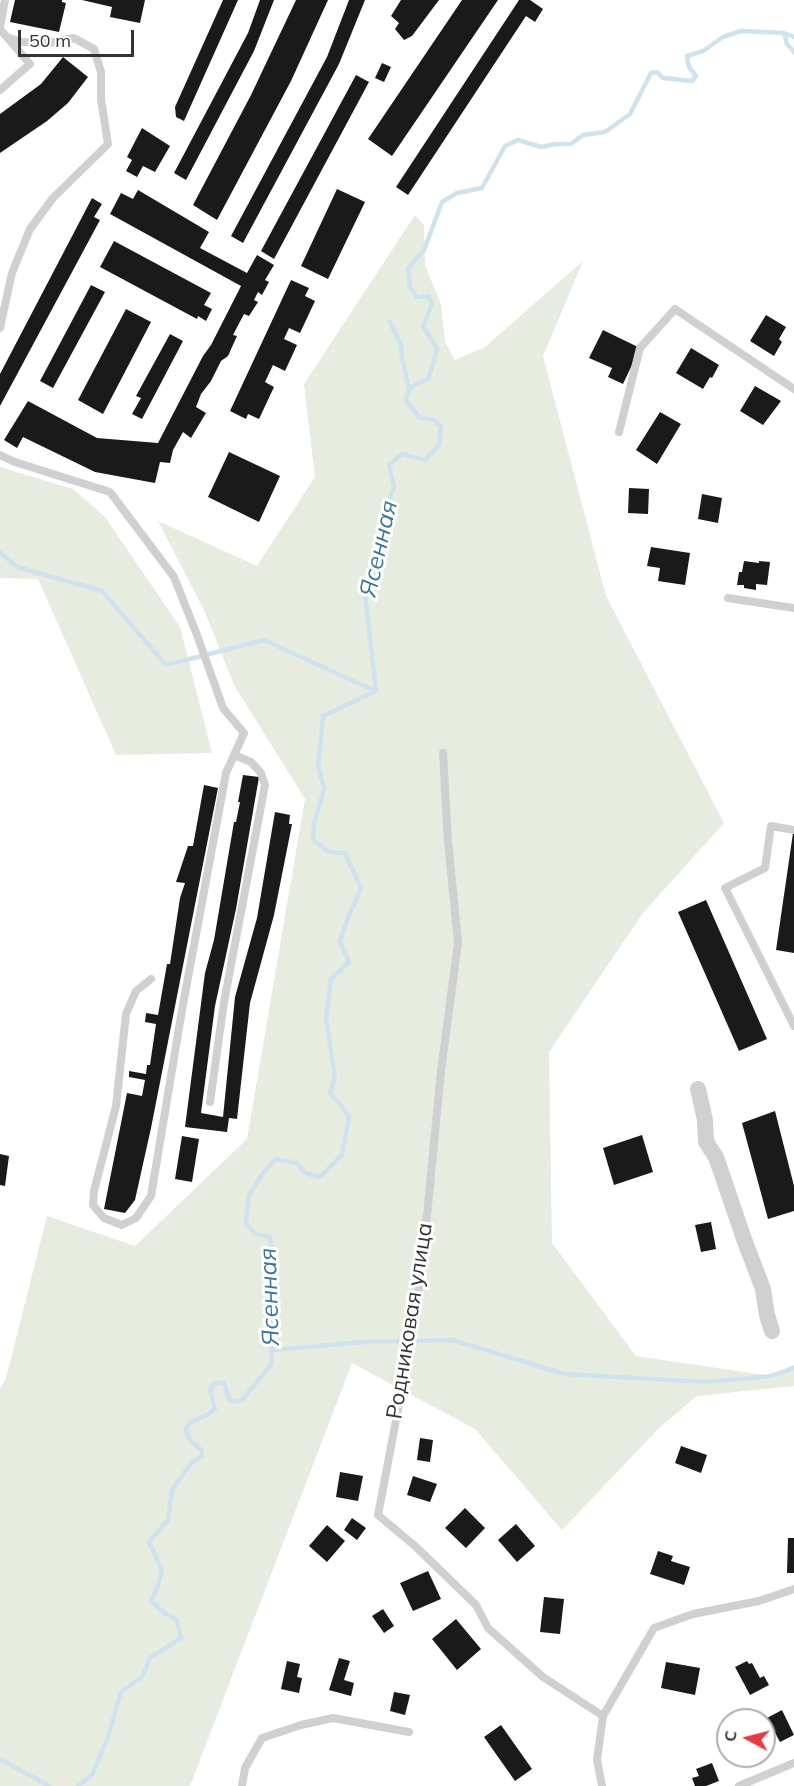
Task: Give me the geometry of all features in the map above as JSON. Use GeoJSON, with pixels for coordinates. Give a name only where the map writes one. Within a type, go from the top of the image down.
{"type":"FeatureCollection","features":[{"type":"Feature","properties":{"kind":"street"},"geometry":{"type":"LineString","coordinates":[[698,1089],[705,1120],[706,1142],[716,1157],[763,1289],[772,1331]]}},
{"type":"Feature","properties":{"kind":"lane"},"geometry":{"type":"LineString","coordinates":[[0,90],[30,64],[0,28],[5,0]]}},
{"type":"Feature","properties":{"kind":"lane"},"geometry":{"type":"LineString","coordinates":[[0,328],[12,273],[30,229],[53,198],[108,144],[101,99],[100,72],[94,49],[74,38],[21,42],[7,37]]}},
{"type":"Feature","properties":{"kind":"lane"},"geometry":{"type":"LineString","coordinates":[[619,432],[640,348],[675,309],[794,388]]}},
{"type":"Feature","properties":{"kind":"lane"},"geometry":{"type":"LineString","coordinates":[[0,455],[15,462],[110,492],[174,577],[223,708],[243,734],[226,773],[182,1010],[151,1196],[136,1218],[122,1225],[104,1218],[93,1205],[93,1198],[116,1106],[126,1014],[136,992],[151,979]]}},
{"type":"Feature","properties":{"kind":"lane"},"geometry":{"type":"LineString","coordinates":[[728,598],[794,608]]}},
{"type":"Feature","properties":{"kind":"lane","name":"Родниковая улица"},"geometry":{"type":"LineString","coordinates":[[443,753],[448,841],[458,943],[441,1071],[422,1267],[411,1341],[378,1515],[415,1546],[476,1605],[488,1628],[543,1677],[603,1716]]}},
{"type":"Feature","properties":{"kind":"lane"},"geometry":{"type":"LineString","coordinates":[[210,1102],[224,1002],[264,785],[261,773],[251,762],[234,755]]}},
{"type":"Feature","properties":{"kind":"lane"},"geometry":{"type":"LineString","coordinates":[[794,830],[771,826],[765,868],[725,888],[794,1026]]}},
{"type":"Feature","properties":{"kind":"lane"},"geometry":{"type":"LineString","coordinates":[[602,1786],[597,1760],[603,1716],[654,1628],[693,1614],[759,1601],[794,1589]]}},
{"type":"Feature","properties":{"kind":"lane"},"geometry":{"type":"LineString","coordinates":[[242,1786],[245,1768],[262,1738],[301,1725],[333,1718],[409,1732]]}},
{"type":"Feature","properties":{"kind":"lane"},"geometry":{"type":"LineString","coordinates":[[739,1786],[794,1763]]}},
{"type":"Feature","properties":{"kind":"shaded area"},"geometry":{"type":"Polygon","coordinates":[[[415,215],[424,225],[425,265],[441,305],[445,342],[455,360],[485,347],[583,261],[543,356],[606,596],[724,823],[643,913],[549,1052],[552,1243],[636,1356],[771,1376],[794,1365],[794,1386],[697,1396],[659,1428],[562,1530],[475,1429],[352,1363],[190,1786],[0,1786],[0,1389],[6,1378],[47,1216],[135,1246],[247,1139],[305,799],[234,685],[205,612],[158,521],[257,566],[315,477],[304,384],[415,215]]]}},
{"type":"Feature","properties":{"kind":"shaded area"},"geometry":{"type":"Polygon","coordinates":[[[0,467],[73,489],[105,517],[180,627],[212,753],[116,755],[38,579],[0,578],[0,467]]]}},
{"type":"Feature","properties":{"kind":"building"},"geometry":{"type":"Polygon","coordinates":[[[15,0],[62,0],[66,3],[59,32],[10,22],[15,0]]]}},
{"type":"Feature","properties":{"kind":"building"},"geometry":{"type":"Polygon","coordinates":[[[82,0],[145,0],[140,23],[110,17],[112,7],[82,0]]]}},
{"type":"Feature","properties":{"kind":"building"},"geometry":{"type":"Polygon","coordinates":[[[223,0],[238,0],[184,121],[176,117],[175,107],[223,0]]]}},
{"type":"Feature","properties":{"kind":"building"},"geometry":{"type":"Polygon","coordinates":[[[260,0],[274,0],[254,51],[186,180],[174,173],[248,33],[260,0]]]}},
{"type":"Feature","properties":{"kind":"building"},"geometry":{"type":"Polygon","coordinates":[[[296,0],[328,0],[291,81],[217,220],[193,205],[251,95],[296,0]]]}},
{"type":"Feature","properties":{"kind":"building"},"geometry":{"type":"Polygon","coordinates":[[[349,0],[365,0],[339,64],[243,243],[231,236],[327,57],[349,0]]]}},
{"type":"Feature","properties":{"kind":"building"},"geometry":{"type":"Polygon","coordinates":[[[401,0],[439,0],[412,36],[404,40],[395,29],[399,23],[391,16],[401,0]]]}},
{"type":"Feature","properties":{"kind":"building"},"geometry":{"type":"Polygon","coordinates":[[[462,0],[498,0],[392,156],[368,139],[462,0]]]}},
{"type":"Feature","properties":{"kind":"building"},"geometry":{"type":"Polygon","coordinates":[[[519,0],[530,0],[543,9],[535,22],[526,16],[408,195],[396,187],[519,0]]]}},
{"type":"Feature","properties":{"kind":"building"},"geometry":{"type":"Polygon","coordinates":[[[63,57],[88,77],[68,103],[47,121],[0,153],[0,114],[41,84],[63,57]]]}},
{"type":"Feature","properties":{"kind":"building"},"geometry":{"type":"Polygon","coordinates":[[[382,63],[391,67],[384,82],[375,78],[382,63]]]}},
{"type":"Feature","properties":{"kind":"building"},"geometry":{"type":"Polygon","coordinates":[[[356,75],[369,82],[274,259],[261,251],[356,75]]]}},
{"type":"Feature","properties":{"kind":"building"},"geometry":{"type":"Polygon","coordinates":[[[142,128],[170,146],[155,172],[143,166],[137,177],[126,171],[132,160],[127,157],[142,128]]]}},
{"type":"Feature","properties":{"kind":"building"},"geometry":{"type":"Polygon","coordinates":[[[337,189],[365,202],[328,279],[301,266],[337,189]]]}},
{"type":"Feature","properties":{"kind":"building"},"geometry":{"type":"Polygon","coordinates":[[[138,190],[209,232],[200,248],[247,273],[257,255],[274,265],[265,280],[269,282],[262,295],[258,292],[254,300],[258,302],[249,316],[244,314],[233,335],[237,336],[228,356],[221,361],[211,381],[201,394],[196,407],[206,413],[191,438],[183,432],[173,450],[170,463],[160,462],[155,483],[95,472],[23,437],[17,448],[4,440],[28,401],[97,438],[158,443],[203,356],[211,345],[241,286],[110,214],[121,193],[133,199],[138,190]]]}},
{"type":"Feature","properties":{"kind":"building"},"geometry":{"type":"Polygon","coordinates":[[[92,198],[102,204],[94,217],[100,220],[0,406],[0,374],[92,198]]]}},
{"type":"Feature","properties":{"kind":"building"},"geometry":{"type":"Polygon","coordinates":[[[114,241],[211,293],[204,305],[212,309],[206,321],[198,316],[197,319],[100,267],[114,241]]]}},
{"type":"Feature","properties":{"kind":"building"},"geometry":{"type":"Polygon","coordinates":[[[291,280],[309,288],[305,296],[315,301],[300,333],[289,328],[284,339],[297,345],[285,371],[273,365],[265,382],[274,387],[259,419],[248,414],[246,419],[230,411],[291,280]]]}},
{"type":"Feature","properties":{"kind":"building"},"geometry":{"type":"Polygon","coordinates":[[[91,285],[105,292],[53,388],[40,381],[91,285]]]}},
{"type":"Feature","properties":{"kind":"building"},"geometry":{"type":"Polygon","coordinates":[[[126,309],[151,322],[103,414],[78,400],[126,309]]]}},
{"type":"Feature","properties":{"kind":"building"},"geometry":{"type":"Polygon","coordinates":[[[766,315],[786,327],[779,339],[782,342],[774,356],[750,341],[766,315]]]}},
{"type":"Feature","properties":{"kind":"building"},"geometry":{"type":"Polygon","coordinates":[[[603,330],[640,348],[623,384],[608,377],[612,368],[589,358],[603,330]]]}},
{"type":"Feature","properties":{"kind":"building"},"geometry":{"type":"Polygon","coordinates":[[[170,334],[183,341],[142,419],[132,414],[141,398],[136,396],[170,334]]]}},
{"type":"Feature","properties":{"kind":"building"},"geometry":{"type":"Polygon","coordinates":[[[691,348],[719,365],[703,389],[676,373],[691,348]]]}},
{"type":"Feature","properties":{"kind":"building"},"geometry":{"type":"Polygon","coordinates":[[[755,386],[781,401],[763,425],[740,411],[755,386]]]}},
{"type":"Feature","properties":{"kind":"building"},"geometry":{"type":"Polygon","coordinates":[[[660,412],[681,424],[657,464],[636,450],[660,412]]]}},
{"type":"Feature","properties":{"kind":"building"},"geometry":{"type":"Polygon","coordinates":[[[229,452],[280,476],[259,522],[208,497],[229,452]]]}},
{"type":"Feature","properties":{"kind":"building"},"geometry":{"type":"Polygon","coordinates":[[[629,488],[649,489],[648,514],[628,513],[629,488]]]}},
{"type":"Feature","properties":{"kind":"building"},"geometry":{"type":"Polygon","coordinates":[[[702,494],[722,498],[718,523],[698,519],[702,494]]]}},
{"type":"Feature","properties":{"kind":"building"},"geometry":{"type":"Polygon","coordinates":[[[651,547],[690,553],[685,585],[658,581],[660,568],[647,566],[651,547]]]}},
{"type":"Feature","properties":{"kind":"building"},"geometry":{"type":"Polygon","coordinates":[[[744,561],[770,562],[767,585],[756,584],[756,590],[737,585],[744,561]]]}},
{"type":"Feature","properties":{"kind":"building"},"geometry":{"type":"Polygon","coordinates":[[[243,775],[259,777],[236,909],[215,1006],[201,1113],[223,1117],[235,997],[257,918],[275,812],[290,815],[289,824],[292,824],[274,915],[250,1003],[237,1119],[229,1118],[227,1132],[185,1127],[205,973],[214,940],[243,775]]]}},
{"type":"Feature","properties":{"kind":"building"},"geometry":{"type":"Polygon","coordinates":[[[204,785],[218,788],[135,1200],[125,1213],[104,1209],[127,1093],[142,1096],[145,1080],[129,1077],[129,1071],[146,1074],[147,1065],[150,1065],[156,1024],[145,1022],[146,1013],[158,1015],[167,964],[170,964],[180,898],[185,883],[176,882],[188,846],[193,846],[204,785]]]}},
{"type":"Feature","properties":{"kind":"building"},"geometry":{"type":"Polygon","coordinates":[[[794,833],[794,953],[776,950],[794,833]]]}},
{"type":"Feature","properties":{"kind":"building"},"geometry":{"type":"Polygon","coordinates":[[[706,900],[767,1039],[739,1051],[678,912],[706,900]]]}},
{"type":"Feature","properties":{"kind":"building"},"geometry":{"type":"Polygon","coordinates":[[[775,1111],[794,1186],[794,1211],[768,1219],[742,1123],[775,1111]]]}},
{"type":"Feature","properties":{"kind":"building"},"geometry":{"type":"Polygon","coordinates":[[[642,1135],[653,1172],[614,1185],[603,1148],[642,1135]]]}},
{"type":"Feature","properties":{"kind":"building"},"geometry":{"type":"Polygon","coordinates":[[[182,1136],[199,1139],[192,1182],[175,1179],[182,1136]]]}},
{"type":"Feature","properties":{"kind":"building"},"geometry":{"type":"Polygon","coordinates":[[[0,1154],[9,1156],[5,1186],[0,1185],[0,1154]]]}},
{"type":"Feature","properties":{"kind":"building"},"geometry":{"type":"Polygon","coordinates":[[[711,1222],[716,1249],[701,1252],[695,1225],[711,1222]]]}},
{"type":"Feature","properties":{"kind":"building"},"geometry":{"type":"Polygon","coordinates":[[[420,1438],[433,1440],[430,1462],[417,1460],[420,1438]]]}},
{"type":"Feature","properties":{"kind":"building"},"geometry":{"type":"Polygon","coordinates":[[[681,1446],[707,1455],[701,1473],[675,1463],[681,1446]]]}},
{"type":"Feature","properties":{"kind":"building"},"geometry":{"type":"Polygon","coordinates":[[[340,1472],[363,1476],[358,1501],[336,1497],[340,1472]]]}},
{"type":"Feature","properties":{"kind":"building"},"geometry":{"type":"Polygon","coordinates":[[[413,1476],[437,1484],[430,1502],[407,1495],[413,1476]]]}},
{"type":"Feature","properties":{"kind":"building"},"geometry":{"type":"Polygon","coordinates":[[[465,1508],[485,1528],[466,1548],[445,1528],[465,1508]]]}},
{"type":"Feature","properties":{"kind":"building"},"geometry":{"type":"Polygon","coordinates":[[[352,1518],[366,1528],[357,1540],[344,1530],[352,1518]]]}},
{"type":"Feature","properties":{"kind":"building"},"geometry":{"type":"Polygon","coordinates":[[[516,1524],[535,1546],[517,1562],[498,1540],[516,1524]]]}},
{"type":"Feature","properties":{"kind":"building"},"geometry":{"type":"Polygon","coordinates":[[[327,1525],[345,1541],[327,1562],[309,1546],[327,1525]]]}},
{"type":"Feature","properties":{"kind":"building"},"geometry":{"type":"Polygon","coordinates":[[[788,1538],[794,1538],[794,1573],[787,1573],[788,1538]]]}},
{"type":"Feature","properties":{"kind":"building"},"geometry":{"type":"Polygon","coordinates":[[[658,1551],[673,1556],[671,1561],[690,1567],[684,1585],[650,1574],[658,1551]]]}},
{"type":"Feature","properties":{"kind":"building"},"geometry":{"type":"Polygon","coordinates":[[[428,1571],[441,1599],[413,1611],[400,1583],[428,1571]]]}},
{"type":"Feature","properties":{"kind":"building"},"geometry":{"type":"Polygon","coordinates":[[[544,1597],[564,1599],[560,1634],[540,1632],[544,1597]]]}},
{"type":"Feature","properties":{"kind":"building"},"geometry":{"type":"Polygon","coordinates":[[[383,1609],[394,1626],[384,1633],[372,1616],[383,1609]]]}},
{"type":"Feature","properties":{"kind":"building"},"geometry":{"type":"Polygon","coordinates":[[[456,1619],[481,1649],[457,1670],[432,1639],[456,1619]]]}},
{"type":"Feature","properties":{"kind":"building"},"geometry":{"type":"Polygon","coordinates":[[[339,1658],[350,1661],[344,1680],[354,1683],[351,1696],[329,1690],[339,1658]]]}},
{"type":"Feature","properties":{"kind":"building"},"geometry":{"type":"Polygon","coordinates":[[[287,1661],[300,1664],[297,1677],[302,1678],[299,1693],[281,1689],[287,1661]]]}},
{"type":"Feature","properties":{"kind":"building"},"geometry":{"type":"Polygon","coordinates":[[[747,1661],[749,1664],[752,1663],[760,1678],[764,1676],[769,1685],[750,1695],[735,1667],[747,1661]]]}},
{"type":"Feature","properties":{"kind":"building"},"geometry":{"type":"Polygon","coordinates":[[[666,1662],[700,1668],[695,1695],[661,1688],[666,1662]]]}},
{"type":"Feature","properties":{"kind":"building"},"geometry":{"type":"Polygon","coordinates":[[[394,1692],[410,1695],[405,1715],[390,1711],[394,1692]]]}},
{"type":"Feature","properties":{"kind":"building"},"geometry":{"type":"Polygon","coordinates":[[[782,1710],[794,1735],[780,1742],[776,1735],[776,1713],[782,1710]]]}},
{"type":"Feature","properties":{"kind":"building"},"geometry":{"type":"Polygon","coordinates":[[[501,1725],[532,1769],[515,1781],[484,1737],[501,1725]]]}},
{"type":"Feature","properties":{"kind":"building"},"geometry":{"type":"Polygon","coordinates":[[[712,1763],[719,1781],[706,1786],[695,1786],[692,1778],[699,1776],[696,1769],[712,1763]]]}},
{"type":"Feature","properties":{"kind":"waterway","name":"Ясенная"},"geometry":{"type":"LineString","coordinates":[[78,1786],[92,1775],[108,1737],[121,1692],[142,1677],[150,1658],[181,1638],[177,1620],[163,1612],[151,1601],[162,1570],[149,1542],[168,1520],[172,1490],[191,1463],[202,1456],[201,1450],[190,1440],[186,1430],[189,1423],[215,1409],[210,1391],[214,1383],[224,1383],[230,1401],[241,1401],[271,1365],[274,1316],[270,1299],[274,1275],[270,1237],[256,1234],[246,1224],[249,1195],[264,1172],[276,1159],[297,1163],[305,1173],[320,1177],[342,1155],[349,1117],[330,1094],[335,1077],[326,1018],[331,979],[349,962],[340,941],[361,888],[345,853],[329,852],[313,840],[314,824],[324,789],[318,765],[323,716],[376,691],[365,595],[387,538],[382,521],[394,487],[389,465],[402,454],[425,460],[439,445],[441,426],[433,420],[419,417],[406,401],[409,388],[429,378],[437,349],[423,326],[432,304],[429,296],[417,297],[410,287],[408,268],[424,250],[442,202],[457,193],[482,188],[505,146],[518,140],[541,147],[571,144],[583,135],[605,132],[630,114],[651,73],[657,72],[663,78],[692,81],[696,76],[689,67],[687,56],[703,51],[723,37],[741,31],[784,33],[794,37]]}},
{"type":"Feature","properties":{"kind":"waterway"},"geometry":{"type":"LineString","coordinates":[[784,33],[787,44],[794,52]]}},
{"type":"Feature","properties":{"kind":"waterway"},"geometry":{"type":"LineString","coordinates":[[390,322],[401,345],[409,388]]}},
{"type":"Feature","properties":{"kind":"waterway"},"geometry":{"type":"LineString","coordinates":[[0,552],[17,567],[102,591],[166,665],[264,640],[375,691]]}},
{"type":"Feature","properties":{"kind":"waterway"},"geometry":{"type":"LineString","coordinates":[[272,1350],[364,1342],[453,1340],[564,1374],[707,1382],[771,1376],[794,1368]]}},
{"type":"Feature","properties":{"kind":"waterway","name":"Ясенная"},"geometry":{"type":"LineString","coordinates":[[0,1759],[49,1786]]}}]}
